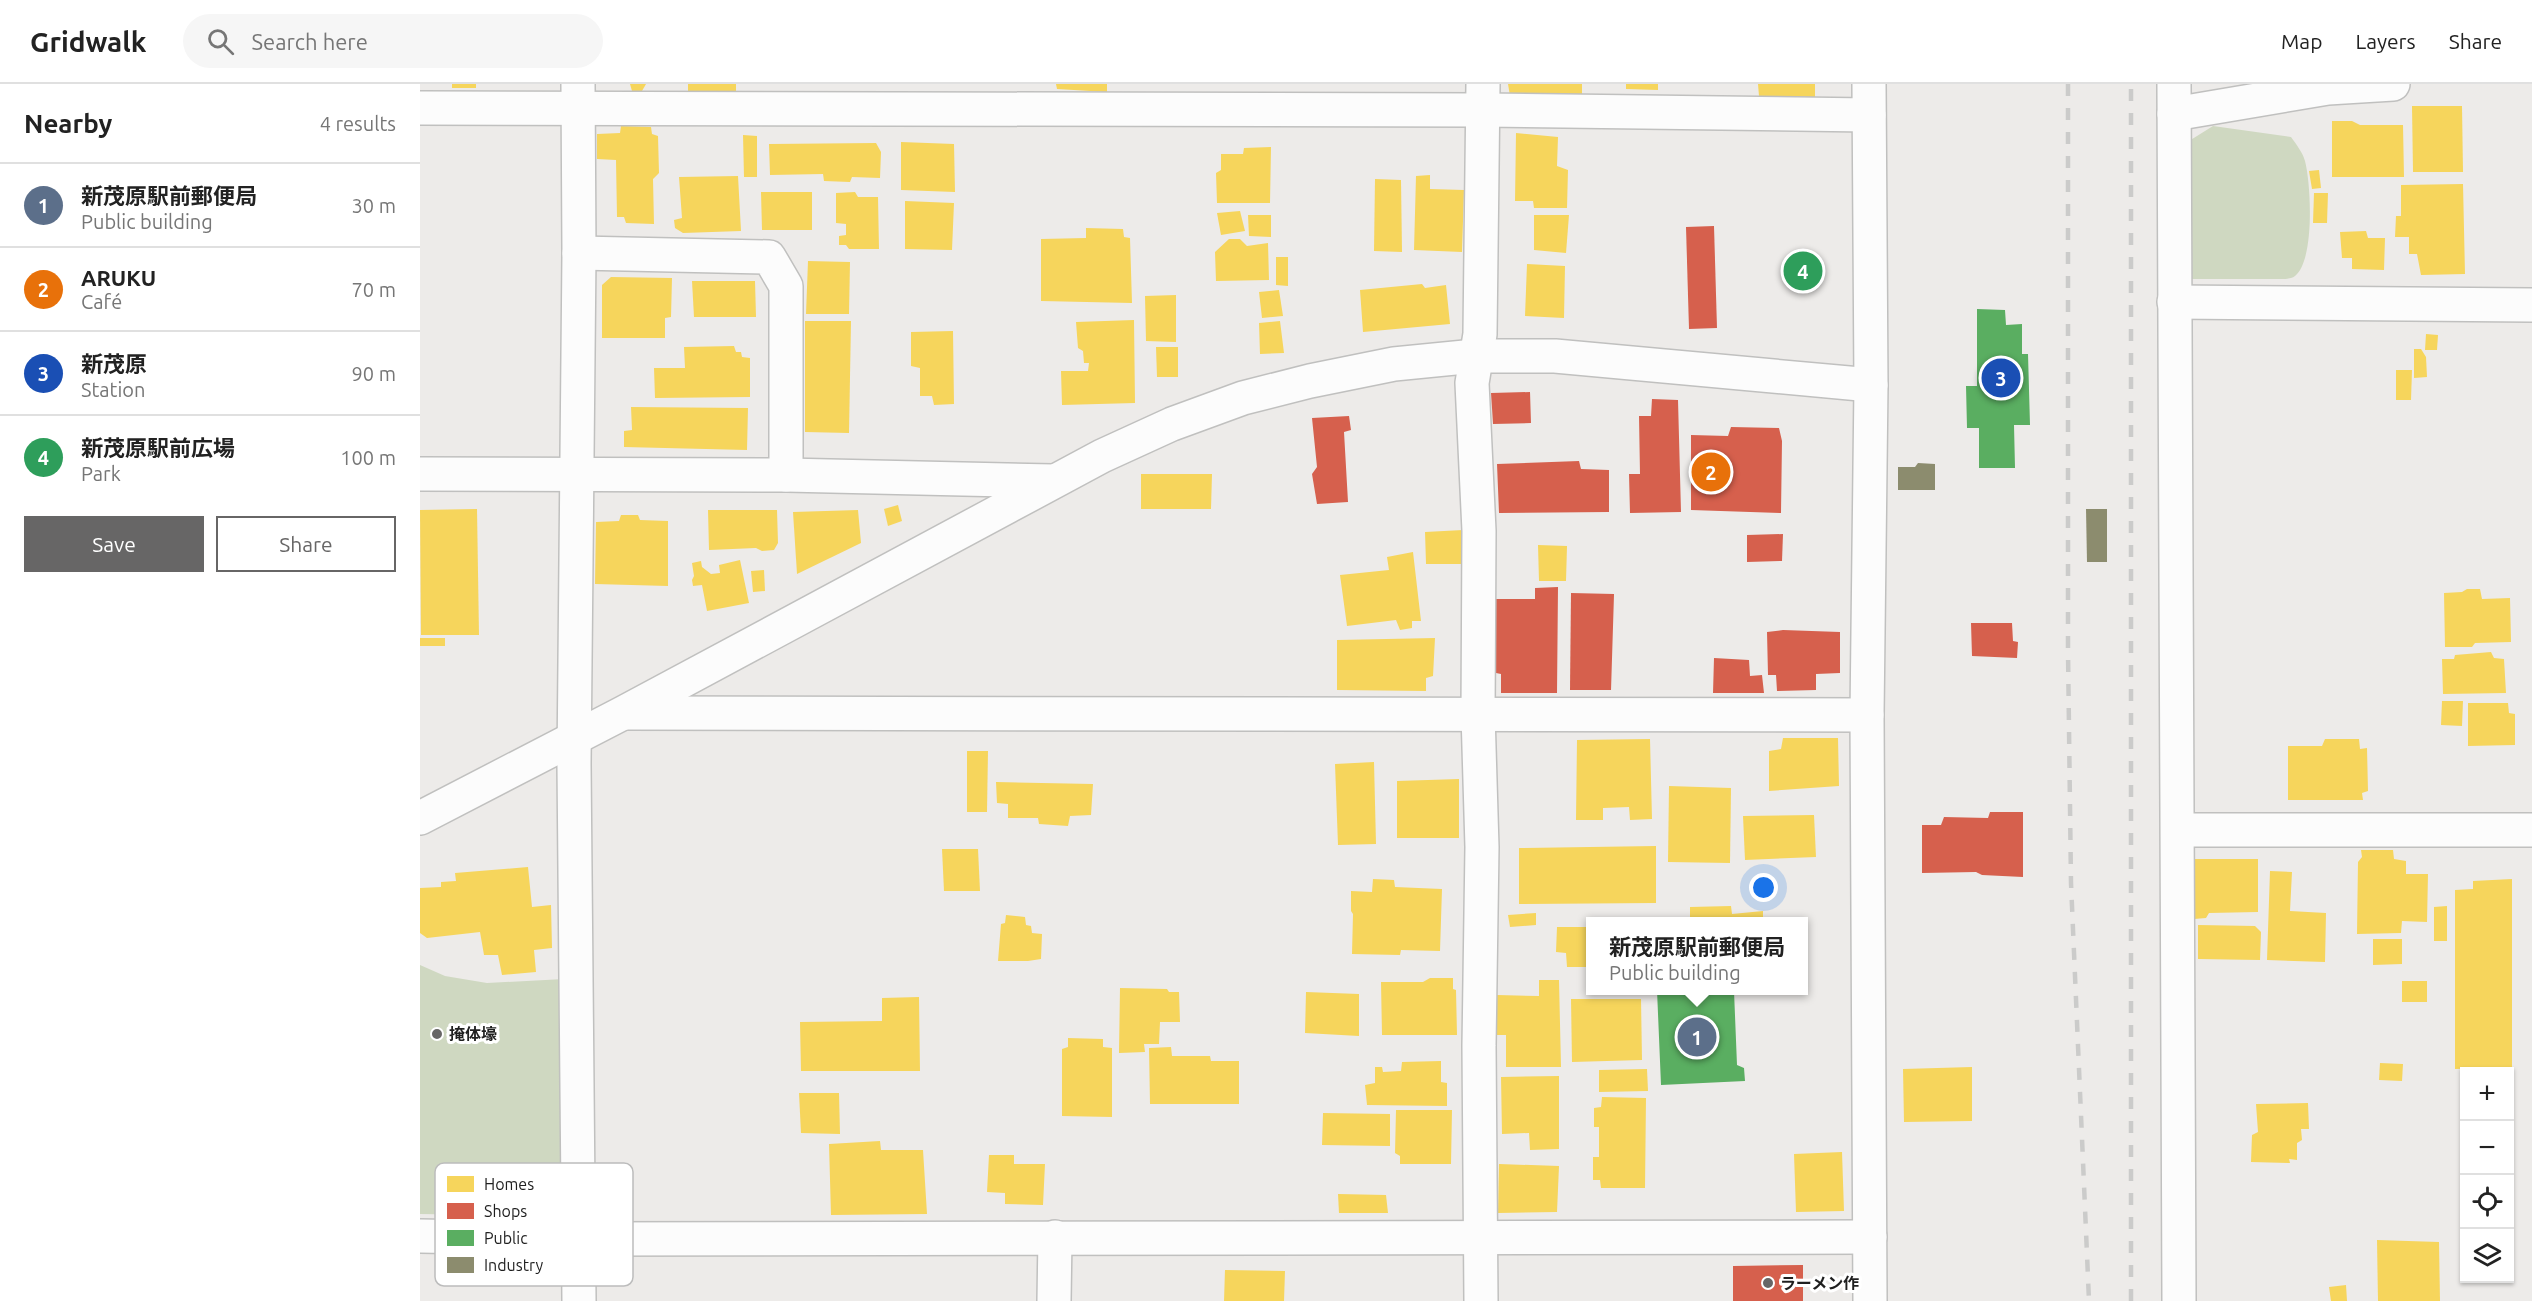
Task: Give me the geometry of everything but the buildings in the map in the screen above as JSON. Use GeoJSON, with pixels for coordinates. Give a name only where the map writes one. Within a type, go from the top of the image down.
{"type":"FeatureCollection","features":[{"type":"Feature","properties":{"kind":"street"},"geometry":{"type":"LineString","coordinates":[[2179,1301],[2174,99],[2393,84]]}},
{"type":"Feature","properties":{"kind":"street"},"geometry":{"type":"LineString","coordinates":[[578,96],[578,473],[574,737],[579,1163]]}},
{"type":"Feature","properties":{"kind":"street"},"geometry":{"type":"LineString","coordinates":[[420,108],[578,96],[990,110],[1483,97],[1869,99],[1871,386],[1867,715],[1870,1301]]}},
{"type":"Feature","properties":{"kind":"street"},"geometry":{"type":"LineString","coordinates":[[1481,1301],[1479,1046],[1482,848],[1478,714],[1479,531],[1472,383],[1480,334],[1483,97]]}},
{"type":"Feature","properties":{"kind":"street"},"geometry":{"type":"LineString","coordinates":[[579,253],[769,257],[786,286],[786,476]]}},
{"type":"Feature","properties":{"kind":"street"},"geometry":{"type":"LineString","coordinates":[[2174,302],[2532,305]]}},
{"type":"Feature","properties":{"kind":"street"},"geometry":{"type":"LineString","coordinates":[[420,818],[623,713],[1102,456],[1172,424],[1243,398],[1310,381],[1394,364],[1475,356],[1555,356],[1871,386]]}},
{"type":"Feature","properties":{"kind":"street"},"geometry":{"type":"LineString","coordinates":[[420,474],[578,473],[1055,481]]}},
{"type":"Feature","properties":{"kind":"street"},"geometry":{"type":"LineString","coordinates":[[623,713],[1867,715]]}},
{"type":"Feature","properties":{"kind":"street"},"geometry":{"type":"LineString","coordinates":[[2178,830],[2532,830]]}},
{"type":"Feature","properties":{"kind":"street"},"geometry":{"type":"LineString","coordinates":[[420,1236],[435,1236]]}},
{"type":"Feature","properties":{"kind":"street"},"geometry":{"type":"LineString","coordinates":[[1054,1301],[1055,1237]]}},
{"type":"Feature","properties":{"kind":"street"},"geometry":{"type":"LineString","coordinates":[[633,1239],[1870,1238]]}},
{"type":"Feature","properties":{"kind":"street"},"geometry":{"type":"LineString","coordinates":[[579,1286],[579,1301]]}},
{"type":"Feature","properties":{"kind":"green space"},"geometry":{"type":"Polygon","coordinates":[[[2213,126],[2291,137],[2301,152],[2307,172],[2310,203],[2309,239],[2306,255],[2294,277],[2286,279],[2190,279],[2189,141],[2213,126]]]}},
{"type":"Feature","properties":{"kind":"green space"},"geometry":{"type":"Polygon","coordinates":[[[420,965],[445,976],[487,983],[564,979],[563,1163],[435,1163],[435,1214],[420,1214],[420,965]]]}},
{"type":"Feature","properties":{"kind":"railway"},"geometry":{"type":"LineString","coordinates":[[2068,84],[2068,651],[2071,883],[2089,1301]]}},
{"type":"Feature","properties":{"kind":"railway"},"geometry":{"type":"LineString","coordinates":[[2131,84],[2131,1301]]}},
{"type":"Feature","properties":{"kind":"place","name":"新茂原駅前広場"},"geometry":{"type":"Point","coordinates":[1803,271]}},
{"type":"Feature","properties":{"kind":"place","name":"新茂原"},"geometry":{"type":"Point","coordinates":[2001,378]}},
{"type":"Feature","properties":{"kind":"place","name":"ARUKU"},"geometry":{"type":"Point","coordinates":[1711,472]}},
{"type":"Feature","properties":{"kind":"place","name":"掩体壕"},"geometry":{"type":"Point","coordinates":[437,1034]}},
{"type":"Feature","properties":{"kind":"place","name":"新茂原駅前郵便局"},"geometry":{"type":"Point","coordinates":[1697,1037]}},
{"type":"Feature","properties":{"kind":"place","name":"ラーメン作"},"geometry":{"type":"Point","coordinates":[1768,1283]}}]}
